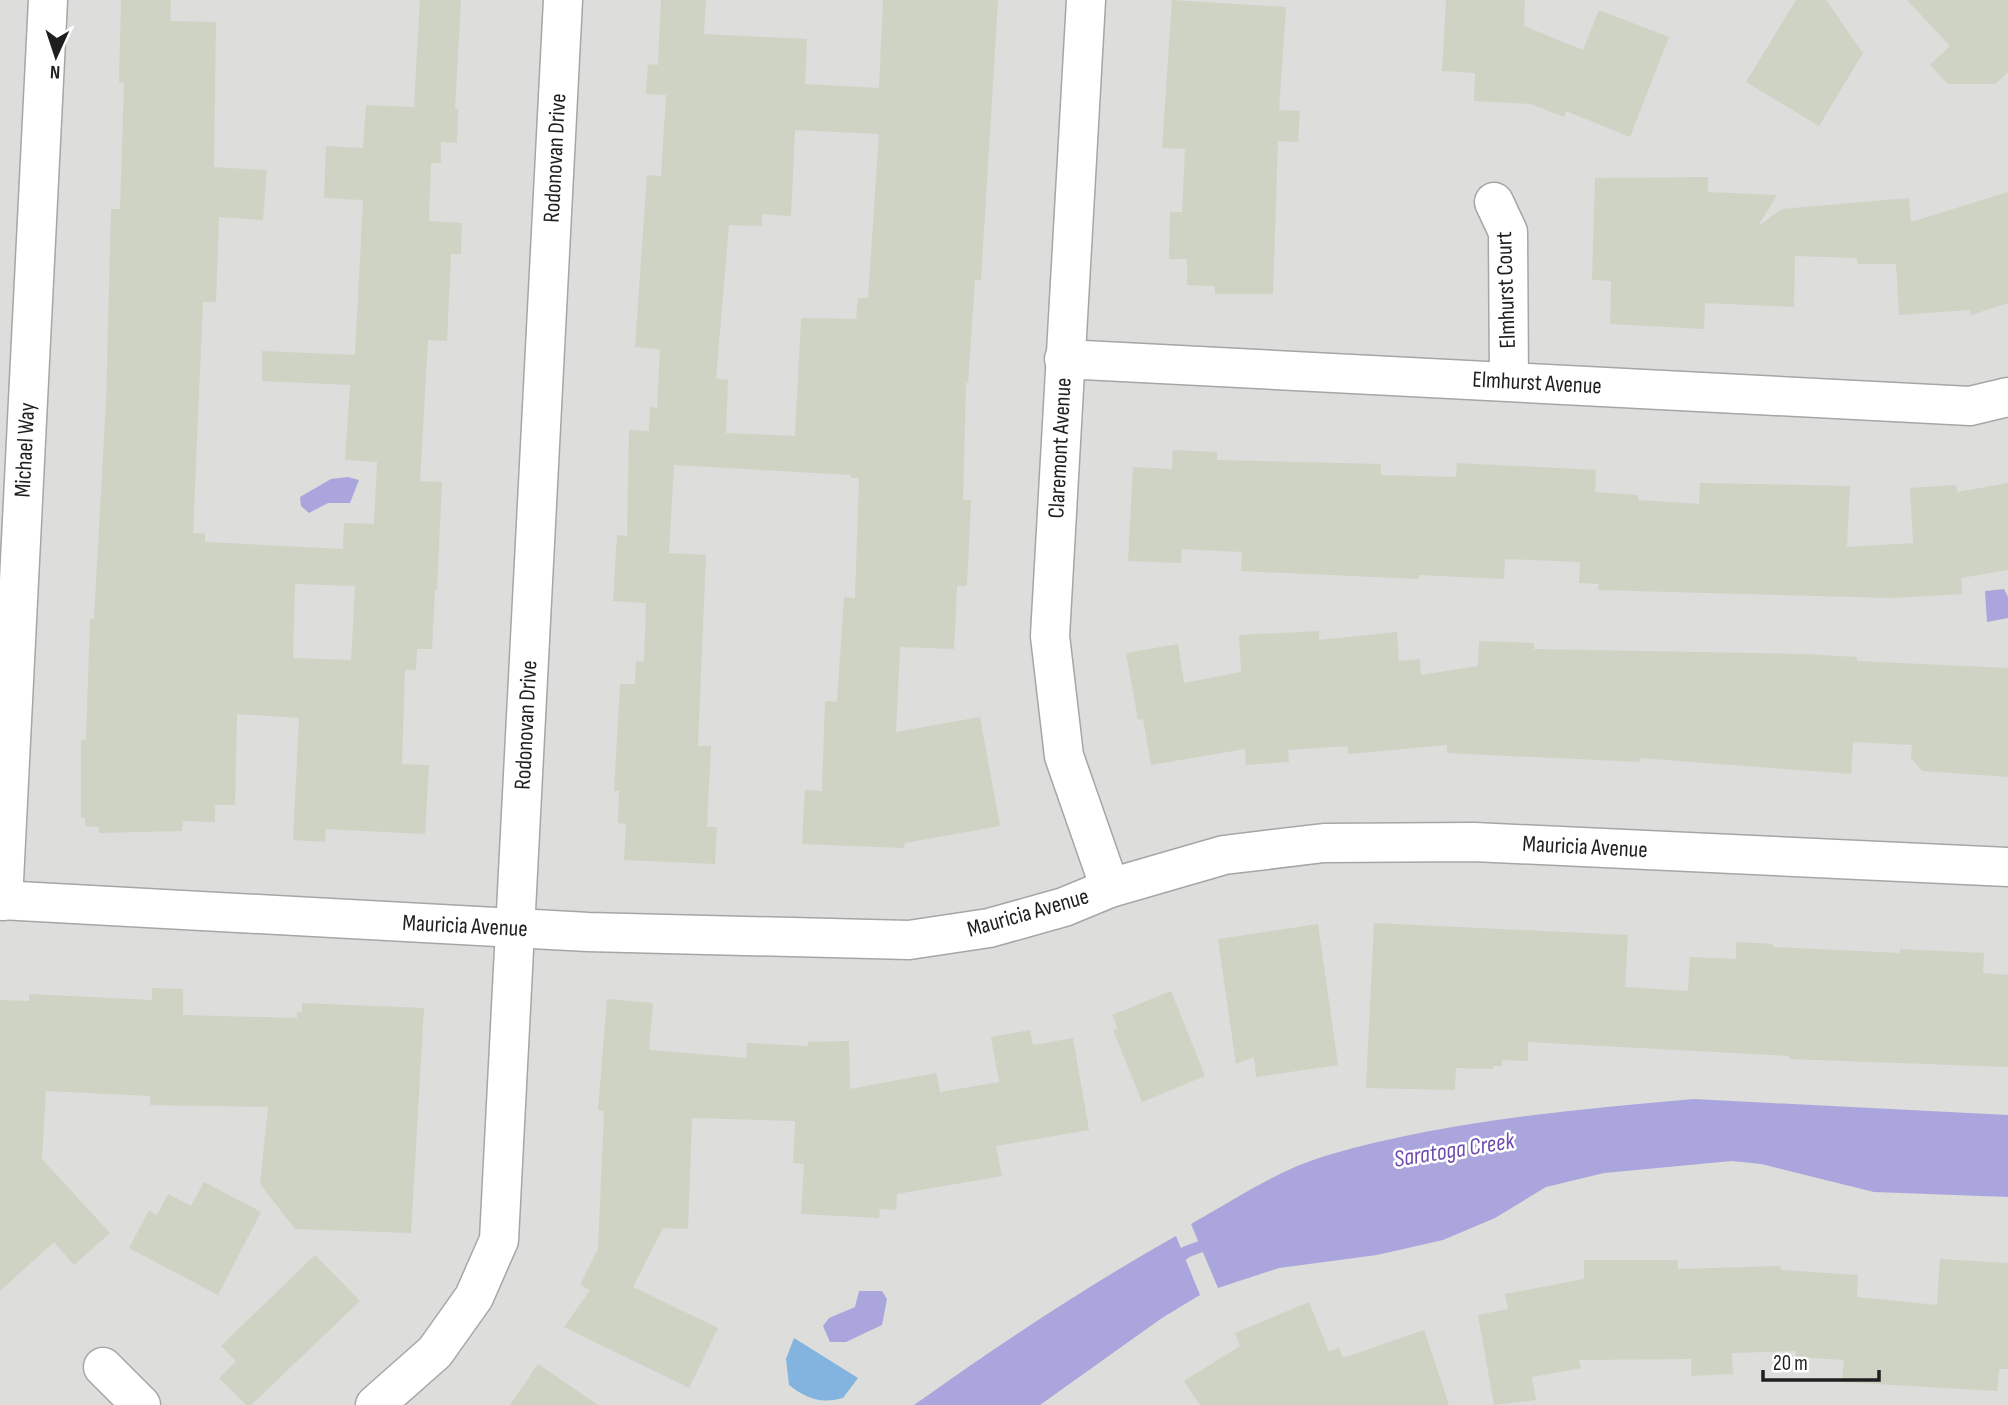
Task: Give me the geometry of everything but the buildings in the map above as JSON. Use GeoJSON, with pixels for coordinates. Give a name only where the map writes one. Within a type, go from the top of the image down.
{"type":"FeatureCollection","features":[{"type":"Feature","properties":{"kind":"street","name":"Michael Way"},"geometry":{"type":"LineString","coordinates":[[1,900],[48,0]]}},
{"type":"Feature","properties":{"kind":"street","name":"Rodonovan Drive"},"geometry":{"type":"LineString","coordinates":[[375,1405],[435,1352],[474,1297],[499,1240],[563,0]]}},
{"type":"Feature","properties":{"kind":"street","name":"Claremont Avenue"},"geometry":{"type":"LineString","coordinates":[[1086,0],[1050,636],[1064,756],[1110,888]]}},
{"type":"Feature","properties":{"kind":"street","name":"Elmhurst Court"},"geometry":{"type":"LineString","coordinates":[[1493,202],[1508,232],[1509,381]]}},
{"type":"Feature","properties":{"kind":"street","name":"Elmhurst Avenue"},"geometry":{"type":"LineString","coordinates":[[1064,359],[1970,406],[2008,397]]}},
{"type":"Feature","properties":{"kind":"street","name":"Mauricia Avenue"},"geometry":{"type":"LineString","coordinates":[[1,900],[516,929],[909,940],[989,928],[1065,907],[1110,888],[1224,855],[1324,843],[1474,842],[2008,867]]}},
{"type":"Feature","properties":{"kind":"street"},"geometry":{"type":"LineString","coordinates":[[103,1367],[141,1405]]}},
{"type":"Feature","properties":{"kind":"shaded area"},"geometry":{"type":"Polygon","coordinates":[[[0,0],[2008,0],[2008,1405],[0,1405],[0,0]]]}},
{"type":"Feature","properties":{"kind":"shaded area"},"geometry":{"type":"Polygon","coordinates":[[[794,1338],[858,1378],[843,1398],[814,1399],[789,1385],[786,1359],[794,1338]]]}},
{"type":"Feature","properties":{"kind":"water"},"geometry":{"type":"Polygon","coordinates":[[[348,477],[359,480],[350,503],[328,503],[309,513],[301,506],[300,497],[331,479],[348,477]]]}},
{"type":"Feature","properties":{"kind":"water"},"geometry":{"type":"Polygon","coordinates":[[[2004,589],[2008,597],[2008,618],[1987,622],[1985,591],[2004,589]]]}},
{"type":"Feature","properties":{"kind":"water"},"geometry":{"type":"Polygon","coordinates":[[[1694,1099],[2008,1115],[2008,1197],[1874,1192],[1761,1164],[1732,1161],[1604,1173],[1546,1187],[1495,1218],[1443,1240],[1377,1255],[1279,1268],[1218,1288],[1191,1224],[1290,1169],[1370,1144],[1508,1118],[1694,1099]]]}},
{"type":"Feature","properties":{"kind":"water"},"geometry":{"type":"Polygon","coordinates":[[[1176,1236],[1200,1295],[1162,1318],[1040,1405],[914,1405],[1043,1317],[1176,1236]]]}},
{"type":"Feature","properties":{"kind":"water"},"geometry":{"type":"Polygon","coordinates":[[[859,1291],[882,1291],[887,1299],[882,1325],[846,1342],[830,1342],[823,1326],[829,1318],[855,1307],[859,1291]]]}},
{"type":"Feature","properties":{"kind":"waterway","name":"Saratoga Creek"},"geometry":{"type":"LineString","coordinates":[[1172,1262],[1186,1252],[1215,1241]]}}]}
